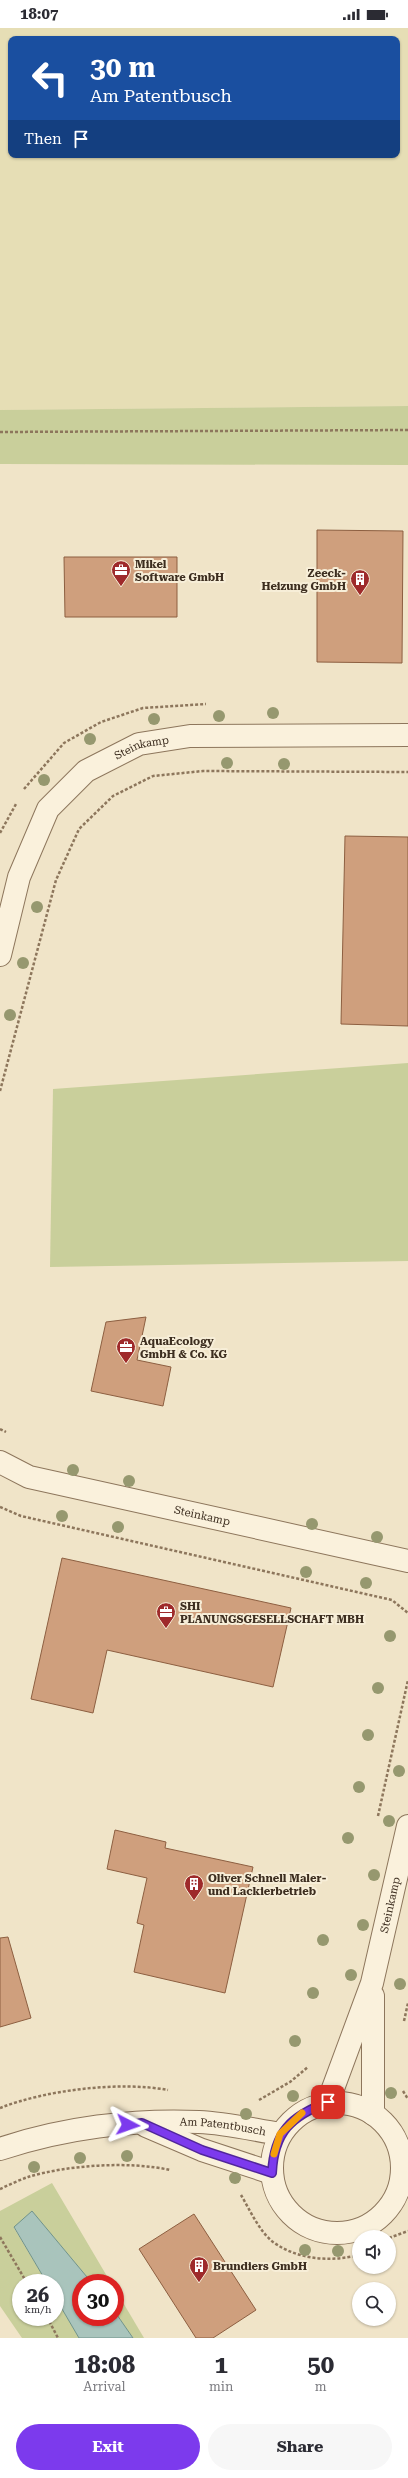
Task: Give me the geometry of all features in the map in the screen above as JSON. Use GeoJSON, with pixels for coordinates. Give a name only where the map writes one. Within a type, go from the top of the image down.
{"type":"FeatureCollection","features":[{"type":"Feature","properties":{"kind":"street","name":"Steinkamp"},"geometry":{"type":"LineString","coordinates":[[0,955],[19,877],[48,809],[86,771],[140,744],[190,736],[408,735]]}},
{"type":"Feature","properties":{"kind":"street","name":"Steinkamp"},"geometry":{"type":"LineString","coordinates":[[0,1462],[29,1477],[408,1561]]}},
{"type":"Feature","properties":{"kind":"street","name":"Steinkamp"},"geometry":{"type":"LineString","coordinates":[[328,2102],[372,1983],[408,1826]]}},
{"type":"Feature","properties":{"kind":"street","name":"Steinkamp"},"geometry":{"type":"LineString","coordinates":[[372,1983],[373,2114]]}},
{"type":"Feature","properties":{"kind":"street","name":"Am Patentbusch"},"geometry":{"type":"LineString","coordinates":[[328,2102],[351,2104],[373,2114],[387,2127],[397,2143],[405,2163],[401,2180],[401,2198],[365,2226],[345,2232],[324,2231],[304,2224],[288,2211],[277,2193],[272,2173],[273,2157],[280,2134],[302,2113],[328,2102]]}},
{"type":"Feature","properties":{"kind":"street","name":"Am Patentbusch"},"geometry":{"type":"LineString","coordinates":[[0,2149],[33,2138],[88,2129],[142,2123],[199,2122],[280,2134]]}},
{"type":"Feature","properties":{"kind":"street","name":"Am Patentbusch"},"geometry":{"type":"LineString","coordinates":[[142,2123],[202,2150],[272,2173]]}},
{"type":"Feature","properties":{"kind":"path"},"geometry":{"type":"LineString","coordinates":[[0,432],[408,430]]}},
{"type":"Feature","properties":{"kind":"path"},"geometry":{"type":"LineString","coordinates":[[0,1091],[56,880],[79,829],[113,796],[153,776],[203,771],[408,772]]}},
{"type":"Feature","properties":{"kind":"path"},"geometry":{"type":"LineString","coordinates":[[0,1507],[21,1516],[392,1600],[408,1613]]}},
{"type":"Feature","properties":{"kind":"path"},"geometry":{"type":"LineString","coordinates":[[378,1818],[408,1680]]}},
{"type":"Feature","properties":{"kind":"path"},"geometry":{"type":"LineString","coordinates":[[251,2101],[258,2101],[290,2082],[311,2064]]}},
{"type":"Feature","properties":{"kind":"path"},"geometry":{"type":"LineString","coordinates":[[0,2108],[27,2098],[118,2086],[172,2091]]}},
{"type":"Feature","properties":{"kind":"path"},"geometry":{"type":"LineString","coordinates":[[0,2189],[28,2177],[68,2169],[122,2166],[161,2168],[176,2172]]}},
{"type":"Feature","properties":{"kind":"path"},"geometry":{"type":"LineString","coordinates":[[240,2193],[256,2220],[272,2241],[300,2256],[334,2260],[352,2256]]}},
{"type":"Feature","properties":{"kind":"path"},"geometry":{"type":"LineString","coordinates":[[396,2235],[408,2230]]}},
{"type":"Feature","properties":{"kind":"path"},"geometry":{"type":"LineString","coordinates":[[0,2237],[22,2274]]}},
{"type":"Feature","properties":{"kind":"path"},"geometry":{"type":"LineString","coordinates":[[52,2326],[58,2338]]}},
{"type":"Feature","properties":{"kind":"shaded area"},"geometry":{"type":"Polygon","coordinates":[[[0,28],[408,28],[408,406],[0,410],[0,28]]]}},
{"type":"Feature","properties":{"kind":"green space"},"geometry":{"type":"Polygon","coordinates":[[[408,406],[408,465],[0,464],[0,410],[408,406]]]}},
{"type":"Feature","properties":{"kind":"green space"},"geometry":{"type":"Polygon","coordinates":[[[408,1063],[408,1261],[50,1267],[53,1089],[408,1063]]]}},
{"type":"Feature","properties":{"kind":"green space"},"geometry":{"type":"Polygon","coordinates":[[[52,2183],[106,2274],[84,2274],[32,2211],[14,2228],[42,2274],[12,2274],[12,2323],[0,2306],[0,2211],[52,2183]]]}},
{"type":"Feature","properties":{"kind":"green space"},"geometry":{"type":"Polygon","coordinates":[[[124,2304],[144,2338],[133,2338],[124,2325],[124,2304]]]}},
{"type":"Feature","properties":{"kind":"green space"},"geometry":{"type":"Polygon","coordinates":[[[64,2312],[79,2338],[22,2338],[14,2326],[64,2326],[64,2312]]]}},
{"type":"Feature","properties":{"kind":"water"},"geometry":{"type":"Polygon","coordinates":[[[32,2211],[84,2274],[72,2274],[72,2326],[124,2325],[133,2338],[79,2338],[64,2312],[64,2274],[42,2274],[14,2227],[32,2211]]]}},
{"type":"Feature","properties":{"kind":"building","name":"Zeeck- Heizung GmbH"},"geometry":{"type":"Polygon","coordinates":[[[317,530],[403,531],[402,663],[317,662],[317,530]]]}},
{"type":"Feature","properties":{"kind":"building","name":"Mikel Software GmbH"},"geometry":{"type":"Polygon","coordinates":[[[64,557],[177,557],[177,617],[65,617],[64,557]]]}},
{"type":"Feature","properties":{"kind":"building"},"geometry":{"type":"Polygon","coordinates":[[[345,836],[408,837],[408,1026],[341,1024],[345,836]]]}},
{"type":"Feature","properties":{"kind":"building","name":"AquaEcology GmbH & Co. KG"},"geometry":{"type":"Polygon","coordinates":[[[146,1317],[137,1360],[171,1367],[163,1406],[91,1391],[106,1322],[146,1317]]]}},
{"type":"Feature","properties":{"kind":"building","name":"SHI PLANUNGSGESELLSCHAFT MBH"},"geometry":{"type":"Polygon","coordinates":[[[62,1558],[291,1608],[273,1687],[107,1650],[93,1713],[31,1699],[62,1558]]]}},
{"type":"Feature","properties":{"kind":"building","name":"Oliver Schnell Maler- und Lackierbetrieb"},"geometry":{"type":"Polygon","coordinates":[[[115,1830],[166,1842],[165,1848],[253,1867],[225,1993],[134,1972],[144,1925],[137,1923],[147,1878],[107,1869],[115,1830]]]}},
{"type":"Feature","properties":{"kind":"building"},"geometry":{"type":"Polygon","coordinates":[[[8,1937],[31,2018],[0,2027],[0,1938],[8,1937]]]}},
{"type":"Feature","properties":{"kind":"building","name":"Brundiers GmbH"},"geometry":{"type":"Polygon","coordinates":[[[194,2214],[256,2310],[213,2338],[196,2338],[139,2249],[194,2214]]]}},
{"type":"Feature","properties":{"kind":"slow traffic"},"geometry":{"type":"LineString","coordinates":[[274,2154],[280,2134],[302,2113]]}},
{"type":"Feature","properties":{"kind":"place","name":"Mikel Software GmbH"},"geometry":{"type":"Point","coordinates":[121,587]}},
{"type":"Feature","properties":{"kind":"place","name":"Zeeck- Heizung GmbH"},"geometry":{"type":"Point","coordinates":[360,596]}},
{"type":"Feature","properties":{"kind":"place","name":"AquaEcology GmbH & Co. KG"},"geometry":{"type":"Point","coordinates":[126,1364]}},
{"type":"Feature","properties":{"kind":"place","name":"SHI PLANUNGSGESELLSCHAFT MBH"},"geometry":{"type":"Point","coordinates":[166,1629]}},
{"type":"Feature","properties":{"kind":"place","name":"Oliver Schnell Maler- und Lackierbetrieb"},"geometry":{"type":"Point","coordinates":[194,1901]}},
{"type":"Feature","properties":{"kind":"place","name":"Brundiers GmbH"},"geometry":{"type":"Point","coordinates":[199,2283]}},
{"type":"Feature","properties":{"kind":"route"},"geometry":{"type":"LineString","coordinates":[[128,2125],[142,2123],[202,2150],[272,2173],[273,2157],[280,2134],[302,2113],[328,2102]]}}]}
